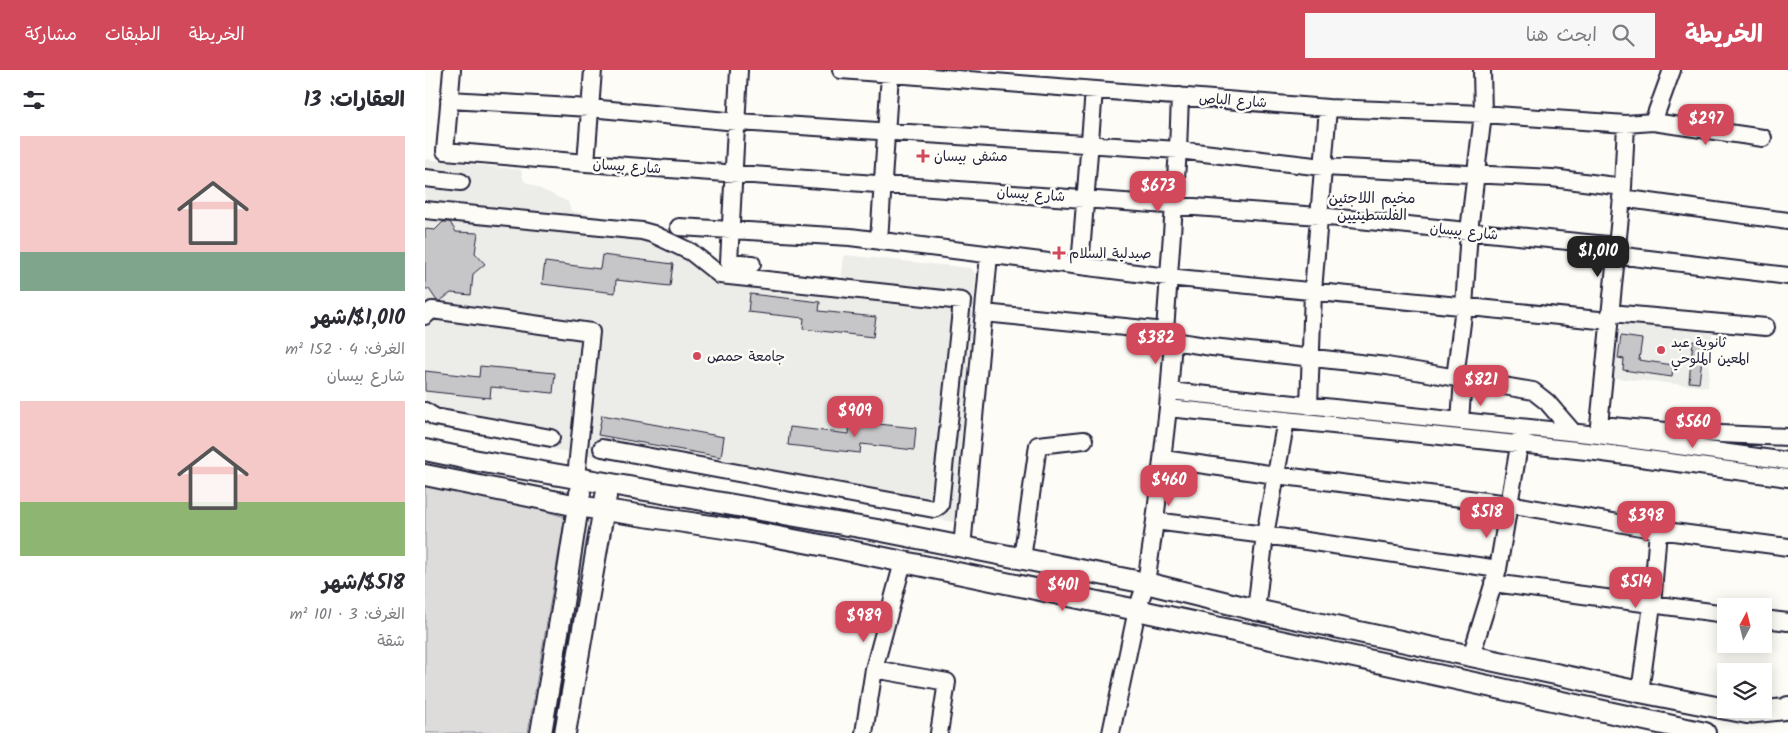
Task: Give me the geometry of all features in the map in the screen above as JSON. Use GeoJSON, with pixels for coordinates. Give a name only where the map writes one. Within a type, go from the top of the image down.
{"type":"FeatureCollection","features":[{"type":"Feature","properties":{"kind":"main road"},"geometry":{"type":"LineString","coordinates":[[425,450],[478,461],[877,530],[1146,584],[1257,610],[1717,707]]}},
{"type":"Feature","properties":{"kind":"main road"},"geometry":{"type":"LineString","coordinates":[[425,475],[578,506],[751,532],[903,562],[1137,610],[1705,733]]}},
{"type":"Feature","properties":{"kind":"main road"},"geometry":{"type":"LineString","coordinates":[[541,733],[578,506],[579,478]]}},
{"type":"Feature","properties":{"kind":"main road"},"geometry":{"type":"LineString","coordinates":[[565,733],[604,510],[607,483]]}},
{"type":"Feature","properties":{"kind":"main road"},"geometry":{"type":"LineString","coordinates":[[1772,710],[1788,707]]}},
{"type":"Feature","properties":{"kind":"street"},"geometry":{"type":"LineString","coordinates":[[452,70],[449,100],[590,108],[737,122],[1178,150],[1323,167],[1552,178],[1788,221]]}},
{"type":"Feature","properties":{"kind":"street"},"geometry":{"type":"LineString","coordinates":[[586,163],[593,70]]}},
{"type":"Feature","properties":{"kind":"street"},"geometry":{"type":"LineString","coordinates":[[739,70],[729,262],[752,264]]}},
{"type":"Feature","properties":{"kind":"street","name":"شارع الباص"},"geometry":{"type":"LineString","coordinates":[[841,70],[1328,108],[1483,114],[1626,124],[1653,122],[1763,138]]}},
{"type":"Feature","properties":{"kind":"street"},"geometry":{"type":"LineString","coordinates":[[1460,421],[1459,378],[1469,231],[1483,114],[1482,70]]}},
{"type":"Feature","properties":{"kind":"street"},"geometry":{"type":"LineString","coordinates":[[1653,122],[1672,70]]}},
{"type":"Feature","properties":{"kind":"street"},"geometry":{"type":"LineString","coordinates":[[879,241],[890,74]]}},
{"type":"Feature","properties":{"kind":"street"},"geometry":{"type":"LineString","coordinates":[[1080,266],[1094,90]]}},
{"type":"Feature","properties":{"kind":"street"},"geometry":{"type":"LineString","coordinates":[[1111,733],[1137,610],[1146,584],[1169,408],[1168,277],[1178,150],[1180,96]]}},
{"type":"Feature","properties":{"kind":"street","name":"شارع بيسان"},"geometry":{"type":"LineString","coordinates":[[449,100],[445,152],[1319,216],[1469,231],[1616,250],[1788,276]]}},
{"type":"Feature","properties":{"kind":"street"},"geometry":{"type":"LineString","coordinates":[[1309,406],[1313,291],[1328,108]]}},
{"type":"Feature","properties":{"kind":"street"},"geometry":{"type":"LineString","coordinates":[[1599,430],[1622,192],[1626,124]]}},
{"type":"Feature","properties":{"kind":"street"},"geometry":{"type":"LineString","coordinates":[[425,178],[461,182]]}},
{"type":"Feature","properties":{"kind":"street"},"geometry":{"type":"LineString","coordinates":[[425,210],[653,234],[691,252],[717,274],[724,276],[962,301],[940,505],[938,508],[934,509],[602,448]]}},
{"type":"Feature","properties":{"kind":"street"},"geometry":{"type":"LineString","coordinates":[[679,227],[850,238],[1168,277],[1464,306],[1766,327]]}},
{"type":"Feature","properties":{"kind":"street"},"geometry":{"type":"LineString","coordinates":[[962,548],[989,255]]}},
{"type":"Feature","properties":{"kind":"street"},"geometry":{"type":"LineString","coordinates":[[425,316],[432,310],[591,332],[579,478]]}},
{"type":"Feature","properties":{"kind":"street"},"geometry":{"type":"LineString","coordinates":[[984,313],[1169,336],[1212,348],[1387,366],[1533,391],[1547,402],[1573,432]]}},
{"type":"Feature","properties":{"kind":"street"},"geometry":{"type":"LineString","coordinates":[[1169,391],[1573,432],[1599,430],[1788,437]]}},
{"type":"Feature","properties":{"kind":"street"},"geometry":{"type":"LineString","coordinates":[[1169,408],[1596,452],[1788,478]]}},
{"type":"Feature","properties":{"kind":"street"},"geometry":{"type":"LineString","coordinates":[[425,411],[435,418],[551,438]]}},
{"type":"Feature","properties":{"kind":"street"},"geometry":{"type":"LineString","coordinates":[[1257,610],[1265,535],[1286,420]]}},
{"type":"Feature","properties":{"kind":"street"},"geometry":{"type":"LineString","coordinates":[[1471,656],[1496,576],[1522,427]]}},
{"type":"Feature","properties":{"kind":"street"},"geometry":{"type":"LineString","coordinates":[[1599,430],[1788,461]]}},
{"type":"Feature","properties":{"kind":"street"},"geometry":{"type":"LineString","coordinates":[[1022,559],[1038,445],[1084,440]]}},
{"type":"Feature","properties":{"kind":"street"},"geometry":{"type":"LineString","coordinates":[[1163,459],[1509,504],[1658,530],[1788,547]]}},
{"type":"Feature","properties":{"kind":"street"},"geometry":{"type":"LineString","coordinates":[[1155,521],[1265,535],[1652,605],[1717,613]]}},
{"type":"Feature","properties":{"kind":"street"},"geometry":{"type":"LineString","coordinates":[[1640,692],[1652,605],[1658,530]]}},
{"type":"Feature","properties":{"kind":"street"},"geometry":{"type":"LineString","coordinates":[[864,733],[873,669],[903,562]]}},
{"type":"Feature","properties":{"kind":"street"},"geometry":{"type":"LineString","coordinates":[[1773,620],[1788,622]]}},
{"type":"Feature","properties":{"kind":"street"},"geometry":{"type":"LineString","coordinates":[[873,669],[947,682],[939,733]]}},
{"type":"Feature","properties":{"kind":"shaded area","name":"جامعة حمص"},"geometry":{"type":"Polygon","coordinates":[[[425,159],[521,170],[524,181],[568,202],[571,211],[640,224],[722,271],[841,286],[844,255],[970,268],[976,274],[954,522],[425,426],[425,159]]]}},
{"type":"Feature","properties":{"kind":"shaded area"},"geometry":{"type":"Polygon","coordinates":[[[1624,324],[1712,333],[1708,387],[1614,378],[1619,329],[1624,324]]]}},
{"type":"Feature","properties":{"kind":"shaded area"},"geometry":{"type":"Polygon","coordinates":[[[425,476],[565,517],[528,733],[425,733],[425,476]]]}},
{"type":"Feature","properties":{"kind":"building"},"geometry":{"type":"Polygon","coordinates":[[[443,222],[450,222],[456,232],[478,233],[475,253],[485,264],[473,274],[471,295],[451,293],[437,301],[429,289],[425,289],[425,229],[435,230],[443,222]]]}},
{"type":"Feature","properties":{"kind":"building"},"geometry":{"type":"Polygon","coordinates":[[[602,255],[673,264],[670,286],[616,280],[615,293],[542,284],[545,262],[600,269],[602,255]]]}},
{"type":"Feature","properties":{"kind":"building"},"geometry":{"type":"Polygon","coordinates":[[[750,294],[820,302],[819,311],[876,317],[873,337],[803,329],[804,318],[748,312],[750,294]]]}},
{"type":"Feature","properties":{"kind":"building"},"geometry":{"type":"Polygon","coordinates":[[[1621,336],[1642,339],[1639,360],[1673,365],[1672,377],[1623,370],[1624,359],[1618,358],[1621,336]]]}},
{"type":"Feature","properties":{"kind":"building"},"geometry":{"type":"Polygon","coordinates":[[[1693,341],[1704,343],[1699,383],[1689,382],[1693,341]]]}},
{"type":"Feature","properties":{"kind":"building"},"geometry":{"type":"Polygon","coordinates":[[[480,366],[555,373],[553,393],[491,387],[490,398],[425,391],[425,371],[479,377],[480,366]]]}},
{"type":"Feature","properties":{"kind":"building"},"geometry":{"type":"Polygon","coordinates":[[[602,415],[724,437],[721,457],[598,435],[602,415]]]}},
{"type":"Feature","properties":{"kind":"building"},"geometry":{"type":"Polygon","coordinates":[[[850,421],[916,428],[914,450],[861,444],[860,453],[788,445],[790,427],[849,434],[850,421]]]}},
{"type":"Feature","properties":{"kind":"place","name":"مشفى بيسان"},"geometry":{"type":"Point","coordinates":[923,156]}},
{"type":"Feature","properties":{"kind":"place","name":"صيدلية السلام"},"geometry":{"type":"Point","coordinates":[1059,253]}},
{"type":"Feature","properties":{"kind":"place","name":"ثانوية عبد المعين الملوحي"},"geometry":{"type":"Point","coordinates":[1661,350]}},
{"type":"Feature","properties":{"kind":"place","name":"جامعة حمص"},"geometry":{"type":"Point","coordinates":[697,356]}},
{"type":"Feature","properties":{"kind":"district","name":"مخيم اللاجئين الفلسطينيين"},"geometry":{"type":"Point","coordinates":[1372,206]}}]}
